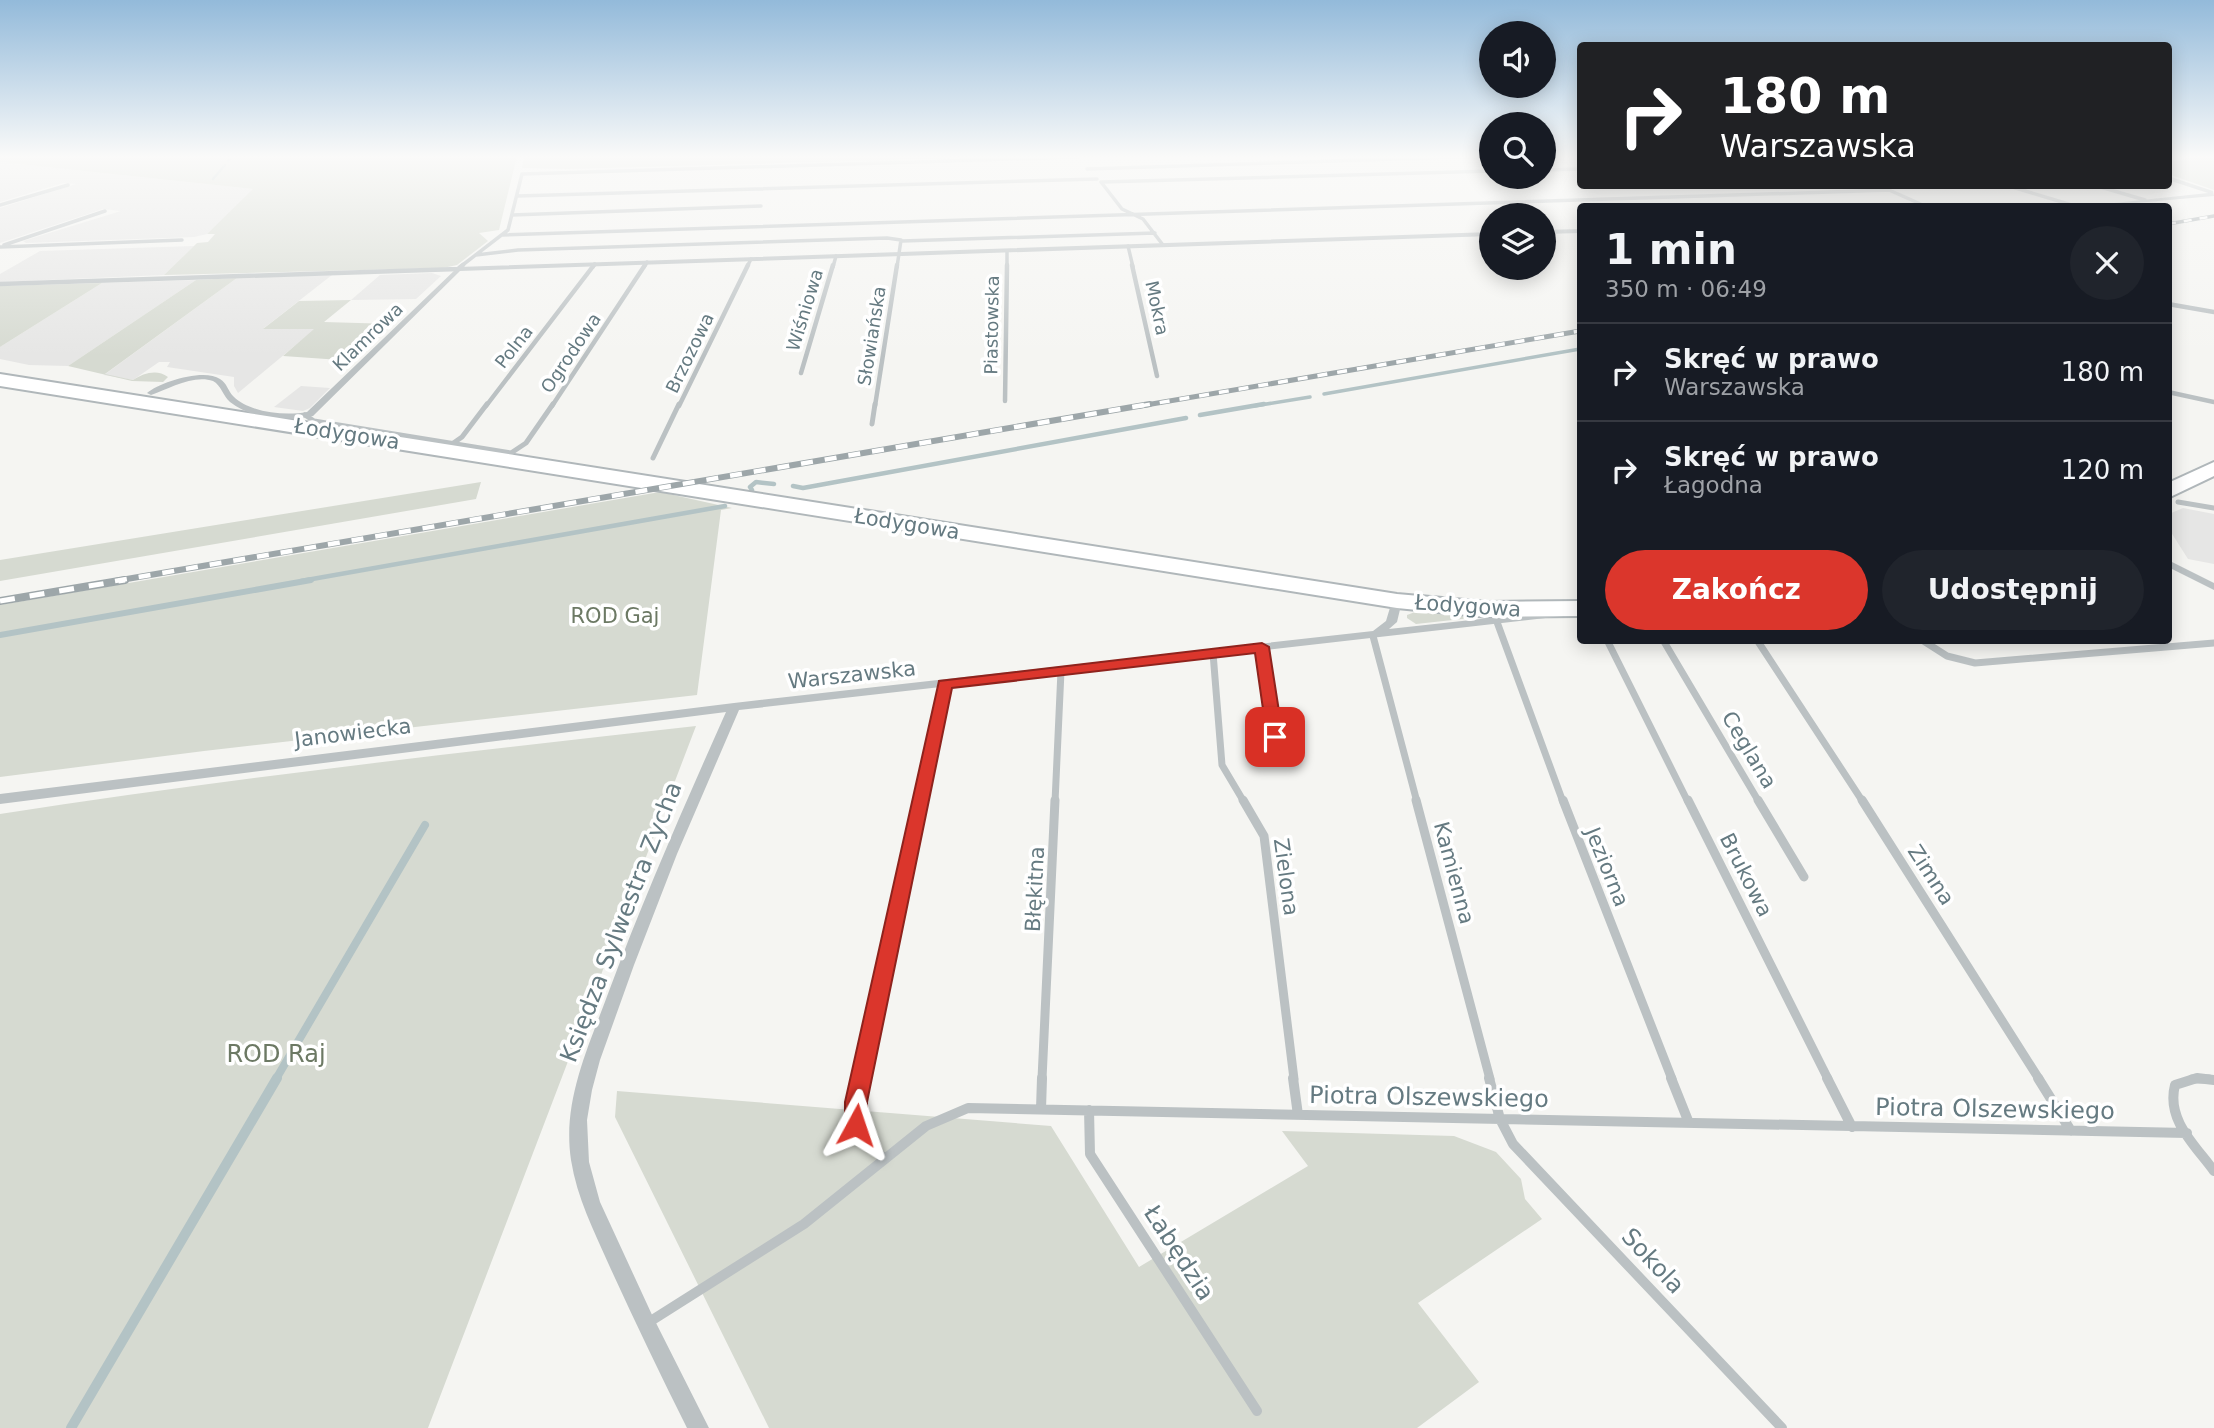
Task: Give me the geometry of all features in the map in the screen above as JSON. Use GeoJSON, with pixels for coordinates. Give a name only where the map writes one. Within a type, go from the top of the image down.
{"type":"FeatureCollection","features":[{"type":"Feature","properties":{"kind":"main road","name":"Łodygowa"},"geometry":{"type":"LineString","coordinates":[[0,370],[151,393],[236,416]]}},
{"type":"Feature","properties":{"kind":"main road","name":"Łodygowa"},"geometry":{"type":"LineString","coordinates":[[0,380],[1396,601],[1488,611],[1577,610]]}},
{"type":"Feature","properties":{"kind":"main road"},"geometry":{"type":"LineString","coordinates":[[2173,497],[2214,468]]}},
{"type":"Feature","properties":{"kind":"street"},"geometry":{"type":"LineString","coordinates":[[0,247],[71,223]]}},
{"type":"Feature","properties":{"kind":"street","name":"Klamrowa"},"geometry":{"type":"LineString","coordinates":[[305,415],[315,410],[458,269],[508,230],[510,223]]}},
{"type":"Feature","properties":{"kind":"street"},"geometry":{"type":"LineString","coordinates":[[502,235],[915,223]]}},
{"type":"Feature","properties":{"kind":"street"},"geometry":{"type":"LineString","coordinates":[[1146,223],[1163,245]]}},
{"type":"Feature","properties":{"kind":"street"},"geometry":{"type":"LineString","coordinates":[[1556,232],[1577,231]]}},
{"type":"Feature","properties":{"kind":"street"},"geometry":{"type":"LineString","coordinates":[[473,256],[518,250],[887,238],[902,241],[1155,233]]}},
{"type":"Feature","properties":{"kind":"street"},"geometry":{"type":"LineString","coordinates":[[0,284],[1479,234]]}},
{"type":"Feature","properties":{"kind":"street"},"geometry":{"type":"LineString","coordinates":[[0,247],[182,240]]}},
{"type":"Feature","properties":{"kind":"street","name":"Słowiańska"},"geometry":{"type":"LineString","coordinates":[[872,424],[902,241]]}},
{"type":"Feature","properties":{"kind":"street","name":"Mokra"},"geometry":{"type":"LineString","coordinates":[[1128,246],[1157,376]]}},
{"type":"Feature","properties":{"kind":"street","name":"Piastowska"},"geometry":{"type":"LineString","coordinates":[[1005,401],[1007,250]]}},
{"type":"Feature","properties":{"kind":"street","name":"Wiśniowa"},"geometry":{"type":"LineString","coordinates":[[801,373],[836,256]]}},
{"type":"Feature","properties":{"kind":"street","name":"Brzozowa"},"geometry":{"type":"LineString","coordinates":[[653,458],[751,259]]}},
{"type":"Feature","properties":{"kind":"street","name":"Ogrodowa"},"geometry":{"type":"LineString","coordinates":[[452,444],[511,453],[526,443],[647,262]]}},
{"type":"Feature","properties":{"kind":"street","name":"Polna"},"geometry":{"type":"LineString","coordinates":[[452,444],[461,437],[595,264]]}},
{"type":"Feature","properties":{"kind":"street"},"geometry":{"type":"LineString","coordinates":[[2172,305],[2214,312]]}},
{"type":"Feature","properties":{"kind":"street"},"geometry":{"type":"LineString","coordinates":[[132,400],[186,380],[216,380],[229,398],[247,407],[292,416],[305,415],[314,421],[452,444]]}},
{"type":"Feature","properties":{"kind":"street"},"geometry":{"type":"LineString","coordinates":[[2172,393],[2214,402]]}},
{"type":"Feature","properties":{"kind":"street"},"geometry":{"type":"LineString","coordinates":[[2173,497],[2214,508]]}},
{"type":"Feature","properties":{"kind":"street"},"geometry":{"type":"LineString","coordinates":[[2172,568],[2214,587]]}},
{"type":"Feature","properties":{"kind":"street"},"geometry":{"type":"LineString","coordinates":[[1373,636],[1391,622],[1396,601]]}},
{"type":"Feature","properties":{"kind":"street","name":"Warszawska"},"geometry":{"type":"LineString","coordinates":[[712,710],[1497,622],[1577,610]]}},
{"type":"Feature","properties":{"kind":"street","name":"Jeziorna"},"geometry":{"type":"LineString","coordinates":[[1497,622],[1570,820],[1689,1122]]}},
{"type":"Feature","properties":{"kind":"street","name":"Kamienna"},"geometry":{"type":"LineString","coordinates":[[1373,636],[1500,1119]]}},
{"type":"Feature","properties":{"kind":"street"},"geometry":{"type":"LineString","coordinates":[[1927,644],[1937,653],[1957,661],[1975,663],[2214,643]]}},
{"type":"Feature","properties":{"kind":"street","name":"Brukowa"},"geometry":{"type":"LineString","coordinates":[[1609,644],[1852,1127]]}},
{"type":"Feature","properties":{"kind":"street","name":"Ceglana"},"geometry":{"type":"LineString","coordinates":[[1665,644],[1804,877]]}},
{"type":"Feature","properties":{"kind":"street","name":"Zimna"},"geometry":{"type":"LineString","coordinates":[[1760,644],[2071,1131]]}},
{"type":"Feature","properties":{"kind":"street"},"geometry":{"type":"LineString","coordinates":[[1262,647],[1278,763]]}},
{"type":"Feature","properties":{"kind":"street","name":"Zielona"},"geometry":{"type":"LineString","coordinates":[[1213,653],[1222,765],[1264,836],[1297,1115]]}},
{"type":"Feature","properties":{"kind":"street","name":"Błękitna"},"geometry":{"type":"LineString","coordinates":[[1041,1109],[1061,671]]}},
{"type":"Feature","properties":{"kind":"street"},"geometry":{"type":"LineString","coordinates":[[884,1159],[859,1132],[856,1102],[942,705],[944,684]]}},
{"type":"Feature","properties":{"kind":"street","name":"Księdza Sylwestra Zycha"},"geometry":{"type":"LineString","coordinates":[[698,1428],[602,1231],[584,1183],[578,1118],[586,1078],[645,913],[734,707]]}},
{"type":"Feature","properties":{"kind":"street","name":"Janowiecka"},"geometry":{"type":"LineString","coordinates":[[0,799],[712,710]]}},
{"type":"Feature","properties":{"kind":"street"},"geometry":{"type":"LineString","coordinates":[[2213,1080],[2197,1078],[2175,1085],[2171,1103],[2175,1116],[2214,1171]]}},
{"type":"Feature","properties":{"kind":"street","name":"Piotra Olszewskiego"},"geometry":{"type":"LineString","coordinates":[[646,1324],[807,1222],[920,1128],[953,1111],[968,1108],[2187,1133]]}},
{"type":"Feature","properties":{"kind":"street","name":"Łabędzia"},"geometry":{"type":"LineString","coordinates":[[1088,1110],[1090,1154],[1257,1411]]}},
{"type":"Feature","properties":{"kind":"street","name":"Sokola"},"geometry":{"type":"LineString","coordinates":[[1500,1119],[1513,1144],[1782,1428]]}},
{"type":"Feature","properties":{"kind":"shaded area"},"geometry":{"type":"Polygon","coordinates":[[[0,223],[62,223],[0,243],[0,223]]]}},
{"type":"Feature","properties":{"kind":"shaded area"},"geometry":{"type":"Polygon","coordinates":[[[83,223],[219,223],[207,234],[194,237],[23,241],[83,223]]]}},
{"type":"Feature","properties":{"kind":"shaded area"},"geometry":{"type":"Polygon","coordinates":[[[194,246],[164,275],[0,282],[0,274],[40,251],[194,246]]]}},
{"type":"Feature","properties":{"kind":"shaded area"},"geometry":{"type":"Polygon","coordinates":[[[432,273],[441,276],[416,299],[351,300],[380,275],[432,273]]]}},
{"type":"Feature","properties":{"kind":"shaded area"},"geometry":{"type":"Polygon","coordinates":[[[332,275],[264,328],[315,329],[238,393],[234,386],[234,377],[167,367],[170,362],[159,362],[133,380],[104,375],[237,278],[332,275]]]}},
{"type":"Feature","properties":{"kind":"shaded area"},"geometry":{"type":"Polygon","coordinates":[[[196,280],[68,366],[29,365],[0,359],[0,347],[102,283],[196,280]]]}},
{"type":"Feature","properties":{"kind":"shaded area"},"geometry":{"type":"Polygon","coordinates":[[[301,386],[330,388],[310,408],[303,411],[274,407],[301,386]]]}},
{"type":"Feature","properties":{"kind":"shaded area"},"geometry":{"type":"Polygon","coordinates":[[[2183,508],[2214,514],[2214,564],[2188,559],[2172,534],[2172,513],[2183,508]]]}},
{"type":"Feature","properties":{"kind":"green space"},"geometry":{"type":"Polygon","coordinates":[[[219,223],[501,223],[499,230],[479,233],[488,241],[457,265],[443,268],[164,275],[197,243],[208,242],[215,234],[207,234],[219,223]]]}},
{"type":"Feature","properties":{"kind":"green space"},"geometry":{"type":"Polygon","coordinates":[[[237,278],[105,374],[133,380],[146,374],[159,373],[168,377],[163,382],[132,381],[68,366],[196,280],[237,278]]]}},
{"type":"Feature","properties":{"kind":"green space"},"geometry":{"type":"Polygon","coordinates":[[[102,283],[0,347],[0,286],[102,283]]]}},
{"type":"Feature","properties":{"kind":"green space"},"geometry":{"type":"Polygon","coordinates":[[[351,300],[324,322],[393,324],[355,361],[283,356],[314,329],[263,329],[299,301],[351,300]]]}},
{"type":"Feature","properties":{"kind":"green space"},"geometry":{"type":"Polygon","coordinates":[[[481,482],[476,499],[0,581],[0,560],[481,482]]]}},
{"type":"Feature","properties":{"kind":"green space","name":"ROD Gaj"},"geometry":{"type":"Polygon","coordinates":[[[660,492],[732,508],[721,510],[697,695],[0,777],[0,605],[660,492]]]}},
{"type":"Feature","properties":{"kind":"green space"},"geometry":{"type":"Polygon","coordinates":[[[1415,612],[1471,618],[1416,624],[1407,618],[1407,615],[1415,612]]]}},
{"type":"Feature","properties":{"kind":"green space","name":"ROD Raj"},"geometry":{"type":"Polygon","coordinates":[[[696,726],[428,1428],[0,1428],[0,814],[261,777],[696,726]]]}},
{"type":"Feature","properties":{"kind":"green space"},"geometry":{"type":"Polygon","coordinates":[[[617,1091],[1051,1126],[1139,1267],[1308,1166],[1282,1131],[1454,1136],[1496,1152],[1521,1179],[1525,1199],[1542,1219],[1418,1303],[1479,1382],[1417,1428],[769,1428],[615,1117],[617,1091]]]}},
{"type":"Feature","properties":{"kind":"waterway"},"geometry":{"type":"LineString","coordinates":[[1324,394],[1577,350]]}},
{"type":"Feature","properties":{"kind":"waterway"},"geometry":{"type":"LineString","coordinates":[[1254,406],[1310,397]]}},
{"type":"Feature","properties":{"kind":"waterway"},"geometry":{"type":"LineString","coordinates":[[1200,415],[1264,404]]}},
{"type":"Feature","properties":{"kind":"waterway"},"geometry":{"type":"LineString","coordinates":[[793,486],[803,488],[1186,418]]}},
{"type":"Feature","properties":{"kind":"waterway"},"geometry":{"type":"LineString","coordinates":[[752,490],[750,487],[756,482],[774,484]]}},
{"type":"Feature","properties":{"kind":"waterway"},"geometry":{"type":"LineString","coordinates":[[301,581],[725,506]]}},
{"type":"Feature","properties":{"kind":"waterway"},"geometry":{"type":"LineString","coordinates":[[0,635],[311,580]]}},
{"type":"Feature","properties":{"kind":"waterway"},"geometry":{"type":"LineString","coordinates":[[276,1079],[425,825]]}},
{"type":"Feature","properties":{"kind":"waterway"},"geometry":{"type":"LineString","coordinates":[[71,1428],[277,1078]]}},
{"type":"Feature","properties":{"kind":"railway"},"geometry":{"type":"LineString","coordinates":[[1140,406],[1577,332]]}},
{"type":"Feature","properties":{"kind":"railway"},"geometry":{"type":"LineString","coordinates":[[115,581],[1150,404]]}},
{"type":"Feature","properties":{"kind":"railway"},"geometry":{"type":"LineString","coordinates":[[0,601],[125,580]]}},
{"type":"Feature","properties":{"kind":"route"},"geometry":{"type":"LineString","coordinates":[[856,1125],[856,1102],[945,691],[944,684],[1262,647],[1275,737]]}}]}
